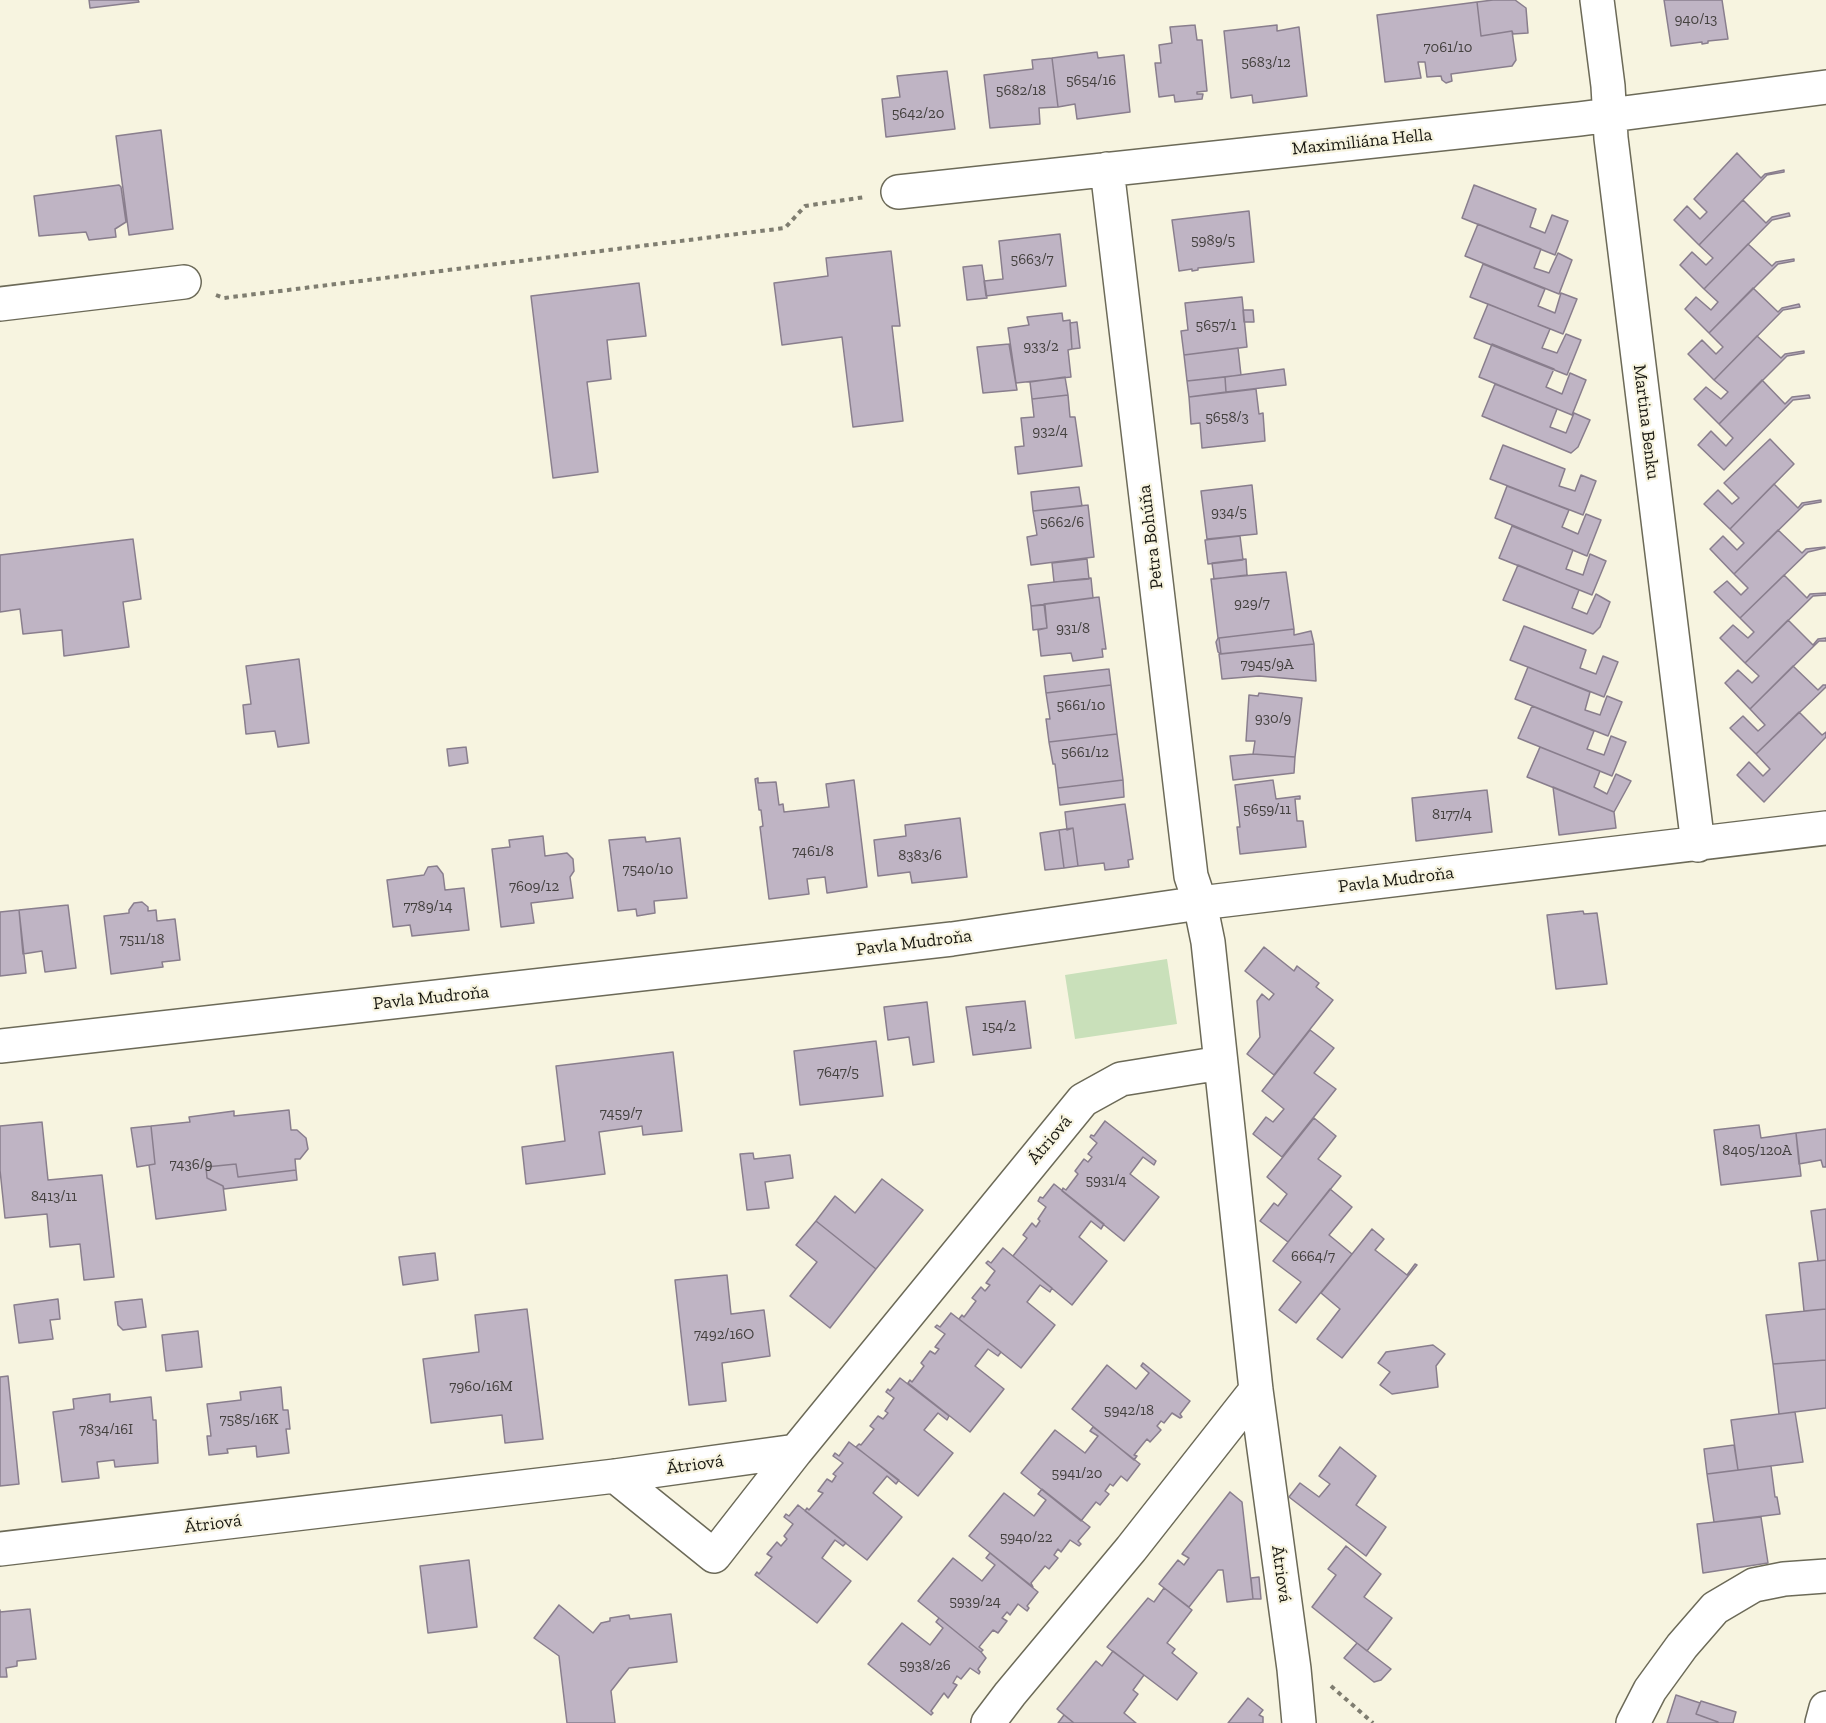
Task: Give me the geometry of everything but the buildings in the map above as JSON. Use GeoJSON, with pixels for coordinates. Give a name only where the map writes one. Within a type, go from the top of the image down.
{"type":"FeatureCollection","features":[{"type":"Feature","properties":{"kind":"street","name":"Martina Benku"},"geometry":{"type":"LineString","coordinates":[[1597,0],[1698,844]]}},
{"type":"Feature","properties":{"kind":"street","name":"Maximiliána Hella"},"geometry":{"type":"LineString","coordinates":[[898,192],[1579,119],[1826,87]]}},
{"type":"Feature","properties":{"kind":"street","name":"Petra Bohúňa"},"geometry":{"type":"LineString","coordinates":[[1107,169],[1191,876],[1200,903]]}},
{"type":"Feature","properties":{"kind":"street"},"geometry":{"type":"LineString","coordinates":[[0,304],[184,282]]}},
{"type":"Feature","properties":{"kind":"street","name":"Pavla Mudroňa"},"geometry":{"type":"LineString","coordinates":[[0,1046],[952,939],[1200,903],[1826,828]]}},
{"type":"Feature","properties":{"kind":"street","name":"Átriová"},"geometry":{"type":"LineString","coordinates":[[1200,903],[1208,942],[1256,1389],[1294,1669],[1299,1723]]}},
{"type":"Feature","properties":{"kind":"street","name":"Átriová"},"geometry":{"type":"LineString","coordinates":[[0,1550],[615,1476],[796,1451],[1083,1100],[1121,1079],[1221,1063]]}},
{"type":"Feature","properties":{"kind":"street"},"geometry":{"type":"LineString","coordinates":[[988,1723],[1131,1549],[1256,1389]]}},
{"type":"Feature","properties":{"kind":"street"},"geometry":{"type":"LineString","coordinates":[[615,1476],[714,1556],[796,1451]]}},
{"type":"Feature","properties":{"kind":"street"},"geometry":{"type":"LineString","coordinates":[[1633,1723],[1650,1690],[1682,1646],[1715,1608],[1754,1585],[1784,1579],[1826,1576]]}},
{"type":"Feature","properties":{"kind":"street"},"geometry":{"type":"LineString","coordinates":[[1822,1723],[1826,1708]]}},
{"type":"Feature","properties":{"kind":"path"},"geometry":{"type":"LineString","coordinates":[[184,282],[224,298],[773,230],[785,228],[805,206],[898,192]]}},
{"type":"Feature","properties":{"kind":"path"},"geometry":{"type":"LineString","coordinates":[[1294,1669],[1306,1668],[1322,1678],[1373,1723]]}},
{"type":"Feature","properties":{"kind":"green space"},"geometry":{"type":"Polygon","coordinates":[[[1167,959],[1177,1024],[1075,1039],[1065,975],[1167,959]]]}}]}
